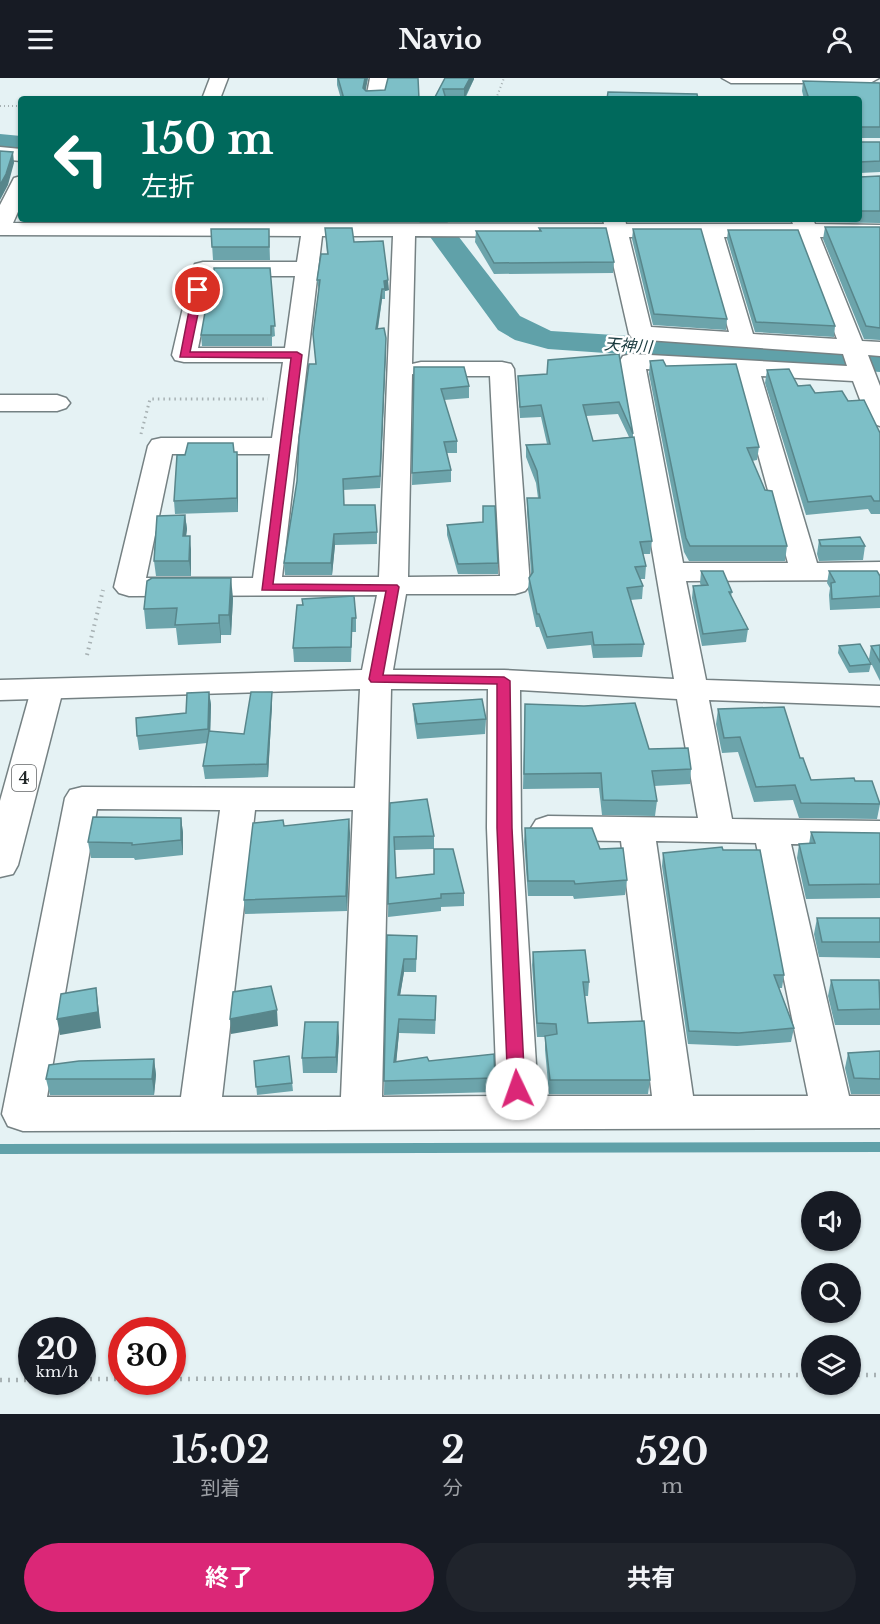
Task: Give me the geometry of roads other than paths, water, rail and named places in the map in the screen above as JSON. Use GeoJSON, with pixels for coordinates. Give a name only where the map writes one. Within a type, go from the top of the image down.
{"type":"FeatureCollection","features":[{"type":"Feature","properties":{"kind":"main road"},"geometry":{"type":"LineString","coordinates":[[212,96],[219,78]]}},
{"type":"Feature","properties":{"kind":"main road"},"geometry":{"type":"LineString","coordinates":[[376,96],[379,78]]}},
{"type":"Feature","properties":{"kind":"main road"},"geometry":{"type":"LineString","coordinates":[[731,78],[870,78]]}},
{"type":"Feature","properties":{"kind":"main road"},"geometry":{"type":"LineString","coordinates":[[0,153],[18,155]]}},
{"type":"Feature","properties":{"kind":"main road"},"geometry":{"type":"LineString","coordinates":[[13,188],[0,228],[142,224],[312,231],[468,231],[615,225],[711,230],[804,225],[880,231]]}},
{"type":"Feature","properties":{"kind":"main road"},"geometry":{"type":"LineString","coordinates":[[615,225],[640,334],[880,349]]}},
{"type":"Feature","properties":{"kind":"main road"},"geometry":{"type":"LineString","coordinates":[[804,225],[880,418]]}},
{"type":"Feature","properties":{"kind":"main road"},"geometry":{"type":"LineString","coordinates":[[711,230],[743,340]]}},
{"type":"Feature","properties":{"kind":"main road"},"geometry":{"type":"LineString","coordinates":[[266,587],[312,231]]}},
{"type":"Feature","properties":{"kind":"main road"},"geometry":{"type":"LineString","coordinates":[[361,1113],[376,679],[393,587],[404,231]]}},
{"type":"Feature","properties":{"kind":"main road"},"geometry":{"type":"LineString","coordinates":[[297,355],[184,355],[203,269],[308,269]]}},
{"type":"Feature","properties":{"kind":"main road"},"geometry":{"type":"LineString","coordinates":[[717,830],[632,361],[863,374]]}},
{"type":"Feature","properties":{"kind":"main road"},"geometry":{"type":"LineString","coordinates":[[746,368],[805,571]]}},
{"type":"Feature","properties":{"kind":"main road"},"geometry":{"type":"LineString","coordinates":[[284,446],[161,446],[129,587],[515,585],[502,369],[399,369]]}},
{"type":"Feature","properties":{"kind":"main road"},"geometry":{"type":"LineString","coordinates":[[0,403],[57,403]]}},
{"type":"Feature","properties":{"kind":"main road"},"geometry":{"type":"LineString","coordinates":[[671,573],[880,572]]}},
{"type":"Feature","properties":{"kind":"main road"},"geometry":{"type":"LineString","coordinates":[[0,690],[376,679],[504,681],[692,691],[880,696]]}},
{"type":"Feature","properties":{"kind":"main road"},"geometry":{"type":"LineString","coordinates":[[504,681],[504,828],[518,1113]]}},
{"type":"Feature","properties":{"kind":"main road","name":"4"},"geometry":{"type":"LineString","coordinates":[[0,866],[47,690]]}},
{"type":"Feature","properties":{"kind":"main road"},"geometry":{"type":"LineString","coordinates":[[371,799],[82,798],[23,1114],[880,1112]]}},
{"type":"Feature","properties":{"kind":"main road"},"geometry":{"type":"LineString","coordinates":[[199,1114],[239,799]]}},
{"type":"Feature","properties":{"kind":"main road"},"geometry":{"type":"LineString","coordinates":[[504,828],[880,832]]}},
{"type":"Feature","properties":{"kind":"main road"},"geometry":{"type":"LineString","coordinates":[[637,829],[675,1112]]}},
{"type":"Feature","properties":{"kind":"main road"},"geometry":{"type":"LineString","coordinates":[[771,831],[832,1112]]}},
{"type":"Feature","properties":{"kind":"waterway","name":"天神川"},"geometry":{"type":"LineString","coordinates":[[0,142],[18,144]]}},
{"type":"Feature","properties":{"kind":"waterway","name":"天神川"},"geometry":{"type":"LineString","coordinates":[[433,222],[509,323],[526,333],[548,340],[880,362]]}},
{"type":"Feature","properties":{"kind":"waterway"},"geometry":{"type":"LineString","coordinates":[[0,1149],[880,1147]]}}]}
